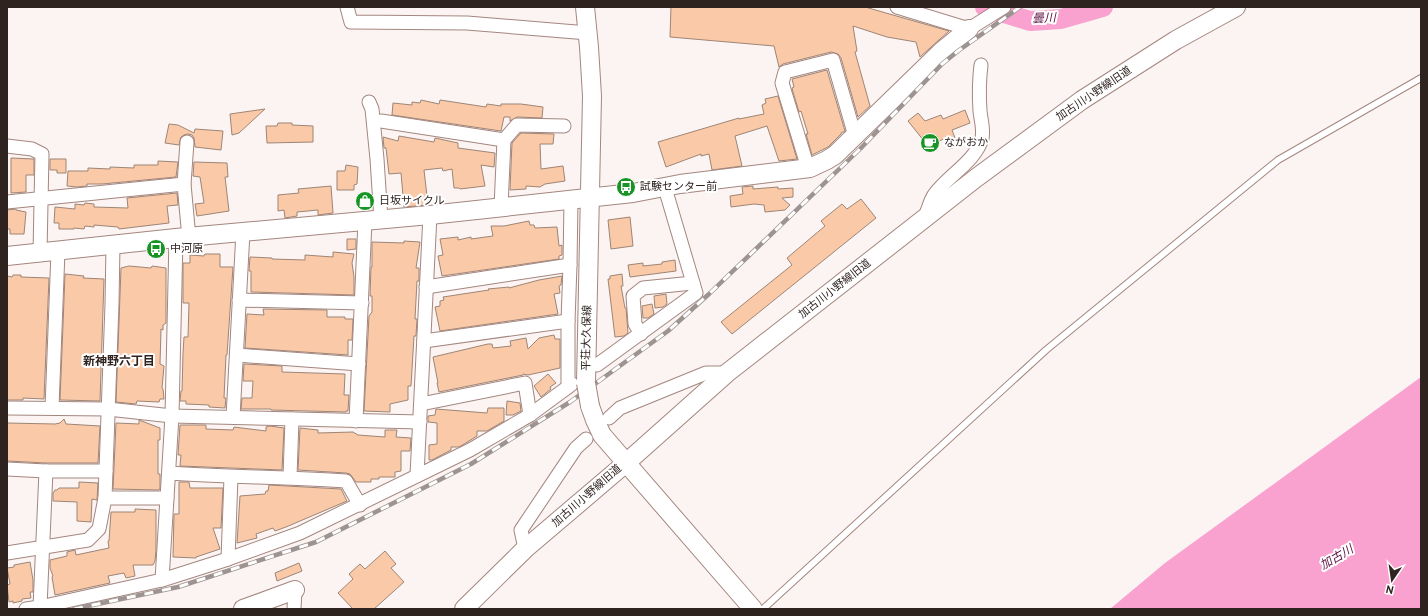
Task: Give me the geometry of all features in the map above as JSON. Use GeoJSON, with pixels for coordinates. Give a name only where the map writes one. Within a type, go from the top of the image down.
{"type":"FeatureCollection","features":[{"type":"Feature","properties":{"kind":"street"},"geometry":{"type":"LineString","coordinates":[[347,7],[351,22],[467,23],[588,33]]}},
{"type":"Feature","properties":{"kind":"street","name":"平荘大久保線"},"geometry":{"type":"LineString","coordinates":[[585,7],[592,96],[580,199],[575,385],[590,406],[602,435],[753,609]]}},
{"type":"Feature","properties":{"kind":"street"},"geometry":{"type":"LineString","coordinates":[[897,7],[972,28]]}},
{"type":"Feature","properties":{"kind":"street"},"geometry":{"type":"LineString","coordinates":[[7,256],[501,208],[633,193],[680,184],[808,168],[835,155],[943,50],[972,28],[1004,7]]}},
{"type":"Feature","properties":{"kind":"street","name":"加古川小野線旧道"},"geometry":{"type":"LineString","coordinates":[[464,609],[525,549],[630,467],[727,373],[976,178],[1082,100],[1176,40],[1236,7]]}},
{"type":"Feature","properties":{"kind":"street"},"geometry":{"type":"LineString","coordinates":[[808,168],[782,83],[785,72],[833,60],[855,136]]}},
{"type":"Feature","properties":{"kind":"street"},"geometry":{"type":"LineString","coordinates":[[924,219],[934,195],[969,160],[981,139],[984,129],[980,110],[979,92],[981,65]]}},
{"type":"Feature","properties":{"kind":"street"},"geometry":{"type":"LineString","coordinates":[[356,421],[362,303],[373,220],[372,109],[369,102]]}},
{"type":"Feature","properties":{"kind":"street"},"geometry":{"type":"LineString","coordinates":[[381,121],[504,140]]}},
{"type":"Feature","properties":{"kind":"street"},"geometry":{"type":"LineString","coordinates":[[501,208],[504,140],[517,125],[557,123]]}},
{"type":"Feature","properties":{"kind":"street"},"geometry":{"type":"LineString","coordinates":[[162,580],[187,142]]}},
{"type":"Feature","properties":{"kind":"street"},"geometry":{"type":"LineString","coordinates":[[7,146],[32,149],[42,154],[40,253]]}},
{"type":"Feature","properties":{"kind":"street"},"geometry":{"type":"LineString","coordinates":[[7,202],[184,184]]}},
{"type":"Feature","properties":{"kind":"street"},"geometry":{"type":"LineString","coordinates":[[665,188],[694,288]]}},
{"type":"Feature","properties":{"kind":"street"},"geometry":{"type":"LineString","coordinates":[[26,609],[162,580],[228,559],[300,533],[470,450],[530,415],[575,385],[568,321],[570,265],[580,199]]}},
{"type":"Feature","properties":{"kind":"street"},"geometry":{"type":"LineString","coordinates":[[417,475],[430,215]]}},
{"type":"Feature","properties":{"kind":"street"},"geometry":{"type":"LineString","coordinates":[[233,418],[243,232]]}},
{"type":"Feature","properties":{"kind":"street"},"geometry":{"type":"LineString","coordinates":[[7,553],[88,540],[99,529],[105,498],[113,245]]}},
{"type":"Feature","properties":{"kind":"street"},"geometry":{"type":"LineString","coordinates":[[52,408],[58,251]]}},
{"type":"Feature","properties":{"kind":"street"},"geometry":{"type":"LineString","coordinates":[[426,287],[570,265]]}},
{"type":"Feature","properties":{"kind":"street"},"geometry":{"type":"LineString","coordinates":[[641,334],[636,324],[633,296],[643,288],[694,288]]}},
{"type":"Feature","properties":{"kind":"street"},"geometry":{"type":"LineString","coordinates":[[598,365],[641,334],[694,288]]}},
{"type":"Feature","properties":{"kind":"street"},"geometry":{"type":"LineString","coordinates":[[239,300],[362,303]]}},
{"type":"Feature","properties":{"kind":"street"},"geometry":{"type":"LineString","coordinates":[[424,341],[568,321]]}},
{"type":"Feature","properties":{"kind":"street"},"geometry":{"type":"LineString","coordinates":[[236,355],[360,364]]}},
{"type":"Feature","properties":{"kind":"street"},"geometry":{"type":"LineString","coordinates":[[609,418],[620,408],[706,373],[727,373]]}},
{"type":"Feature","properties":{"kind":"street"},"geometry":{"type":"LineString","coordinates":[[421,404],[525,383],[530,415]]}},
{"type":"Feature","properties":{"kind":"street"},"geometry":{"type":"LineString","coordinates":[[7,408],[108,409],[172,416],[420,422]]}},
{"type":"Feature","properties":{"kind":"street"},"geometry":{"type":"LineString","coordinates":[[290,477],[292,419]]}},
{"type":"Feature","properties":{"kind":"street"},"geometry":{"type":"LineString","coordinates":[[525,549],[521,530],[576,448],[586,440]]}},
{"type":"Feature","properties":{"kind":"street"},"geometry":{"type":"LineString","coordinates":[[7,469],[46,471],[106,471]]}},
{"type":"Feature","properties":{"kind":"street"},"geometry":{"type":"LineString","coordinates":[[40,607],[46,471]]}},
{"type":"Feature","properties":{"kind":"street"},"geometry":{"type":"LineString","coordinates":[[169,473],[231,477],[290,477],[346,481],[360,505]]}},
{"type":"Feature","properties":{"kind":"street"},"geometry":{"type":"LineString","coordinates":[[228,559],[231,477]]}},
{"type":"Feature","properties":{"kind":"street"},"geometry":{"type":"LineString","coordinates":[[105,498],[167,498]]}},
{"type":"Feature","properties":{"kind":"street"},"geometry":{"type":"LineString","coordinates":[[243,609],[295,590],[294,609]]}},
{"type":"Feature","properties":{"kind":"lane"},"geometry":{"type":"LineString","coordinates":[[763,609],[1046,350],[1278,160],[1421,78]]}},
{"type":"Feature","properties":{"kind":"water","name":"加古川"},"geometry":{"type":"Polygon","coordinates":[[[1421,377],[1421,608],[1110,609],[1165,563],[1421,377]]]}},
{"type":"Feature","properties":{"kind":"building"},"geometry":{"type":"Polygon","coordinates":[[[671,7],[865,7],[949,31],[920,57],[916,42],[887,37],[853,26],[857,51],[855,52],[870,106],[858,117],[841,58],[838,54],[831,52],[783,64],[779,67],[774,46],[670,37],[671,7]]]}},
{"type":"Feature","properties":{"kind":"building"},"geometry":{"type":"Polygon","coordinates":[[[827,70],[845,131],[841,133],[828,147],[812,155],[806,134],[808,134],[793,92],[792,88],[794,87],[792,79],[827,70]]]}},
{"type":"Feature","properties":{"kind":"building"},"geometry":{"type":"Polygon","coordinates":[[[778,96],[797,159],[779,161],[767,126],[735,136],[742,166],[712,170],[709,154],[701,156],[701,154],[666,167],[658,142],[739,118],[764,114],[762,105],[766,103],[765,99],[778,96]]]}},
{"type":"Feature","properties":{"kind":"building"},"geometry":{"type":"Polygon","coordinates":[[[421,100],[439,104],[440,100],[486,107],[487,104],[501,106],[501,104],[521,104],[543,107],[542,118],[517,117],[510,121],[510,117],[504,117],[501,131],[392,115],[393,103],[412,105],[412,102],[420,103],[421,100]]]}},
{"type":"Feature","properties":{"kind":"building"},"geometry":{"type":"Polygon","coordinates":[[[265,109],[239,133],[232,135],[230,114],[265,109]]]}},
{"type":"Feature","properties":{"kind":"building"},"geometry":{"type":"Polygon","coordinates":[[[965,110],[970,123],[952,130],[958,146],[949,149],[945,138],[933,145],[928,146],[908,121],[918,113],[925,121],[941,115],[943,119],[965,110]]]}},
{"type":"Feature","properties":{"kind":"building"},"geometry":{"type":"Polygon","coordinates":[[[278,123],[313,126],[313,142],[267,143],[266,126],[277,126],[278,123]]]}},
{"type":"Feature","properties":{"kind":"building"},"geometry":{"type":"Polygon","coordinates":[[[169,124],[178,125],[194,133],[195,129],[223,131],[221,150],[195,147],[194,138],[192,135],[188,134],[181,137],[179,145],[165,143],[169,124]]]}},
{"type":"Feature","properties":{"kind":"building"},"geometry":{"type":"Polygon","coordinates":[[[521,133],[554,134],[553,144],[540,144],[541,169],[563,166],[565,181],[545,184],[540,187],[526,186],[526,189],[510,190],[512,143],[521,133]]]}},
{"type":"Feature","properties":{"kind":"building"},"geometry":{"type":"Polygon","coordinates":[[[399,136],[434,142],[435,138],[458,143],[458,148],[495,153],[494,167],[481,165],[485,186],[460,189],[454,188],[452,169],[443,171],[442,168],[424,170],[428,205],[404,207],[401,173],[389,174],[386,148],[384,148],[383,137],[398,141],[399,136]]]}},
{"type":"Feature","properties":{"kind":"building"},"geometry":{"type":"Polygon","coordinates":[[[11,158],[34,159],[34,175],[26,175],[26,192],[11,193],[11,158]]]}},
{"type":"Feature","properties":{"kind":"building"},"geometry":{"type":"Polygon","coordinates":[[[50,159],[66,159],[66,173],[57,173],[57,170],[50,170],[50,159]]]}},
{"type":"Feature","properties":{"kind":"building"},"geometry":{"type":"Polygon","coordinates":[[[158,161],[178,162],[176,177],[87,184],[87,186],[77,187],[67,186],[68,171],[88,171],[88,168],[110,169],[110,167],[134,168],[134,165],[158,165],[158,161]]]}},
{"type":"Feature","properties":{"kind":"building"},"geometry":{"type":"Polygon","coordinates":[[[194,162],[227,163],[228,177],[225,177],[229,211],[197,216],[195,204],[204,203],[200,177],[193,176],[194,162]]]}},
{"type":"Feature","properties":{"kind":"building"},"geometry":{"type":"Polygon","coordinates":[[[346,165],[358,167],[357,184],[354,185],[354,190],[337,190],[337,171],[345,171],[346,165]]]}},
{"type":"Feature","properties":{"kind":"building"},"geometry":{"type":"Polygon","coordinates":[[[331,186],[333,213],[318,215],[318,210],[297,212],[297,216],[285,218],[284,210],[278,211],[278,195],[299,193],[298,189],[331,186]]]}},
{"type":"Feature","properties":{"kind":"building"},"geometry":{"type":"Polygon","coordinates":[[[753,186],[753,189],[778,187],[778,189],[793,188],[793,197],[782,198],[790,205],[785,210],[765,212],[764,205],[754,204],[731,207],[730,196],[743,194],[742,187],[753,186]]]}},
{"type":"Feature","properties":{"kind":"building"},"geometry":{"type":"Polygon","coordinates":[[[177,193],[178,205],[167,206],[169,223],[119,229],[118,227],[94,225],[94,227],[85,226],[84,229],[59,229],[59,223],[54,223],[55,207],[75,209],[75,204],[84,205],[85,203],[94,204],[94,207],[128,208],[127,198],[177,193]]]}},
{"type":"Feature","properties":{"kind":"building"},"geometry":{"type":"Polygon","coordinates":[[[861,199],[876,218],[732,334],[721,322],[792,265],[787,258],[825,226],[821,221],[842,204],[847,209],[861,199]]]}},
{"type":"Feature","properties":{"kind":"building"},"geometry":{"type":"Polygon","coordinates":[[[16,209],[26,212],[24,234],[10,234],[10,229],[7,229],[7,210],[16,209]]]}},
{"type":"Feature","properties":{"kind":"building"},"geometry":{"type":"Polygon","coordinates":[[[630,217],[633,246],[611,249],[608,220],[630,217]]]}},
{"type":"Feature","properties":{"kind":"building"},"geometry":{"type":"Polygon","coordinates":[[[529,221],[530,225],[534,225],[535,228],[557,227],[559,246],[562,245],[562,255],[559,256],[559,259],[442,276],[438,256],[443,255],[440,239],[458,237],[458,240],[471,237],[471,239],[493,236],[491,226],[504,226],[529,221]]]}},
{"type":"Feature","properties":{"kind":"building"},"geometry":{"type":"Polygon","coordinates":[[[347,239],[356,239],[356,249],[347,250],[347,239]]]}},
{"type":"Feature","properties":{"kind":"building"},"geometry":{"type":"Polygon","coordinates":[[[404,241],[420,242],[416,268],[419,268],[419,281],[417,281],[415,319],[417,319],[416,336],[414,336],[411,386],[408,386],[408,400],[390,404],[390,412],[364,411],[369,316],[372,312],[372,296],[370,296],[372,242],[404,243],[404,241]]]}},
{"type":"Feature","properties":{"kind":"building"},"geometry":{"type":"Polygon","coordinates":[[[333,252],[354,254],[352,263],[354,295],[251,292],[251,271],[249,271],[250,257],[305,260],[305,255],[333,257],[333,252]]]}},
{"type":"Feature","properties":{"kind":"building"},"geometry":{"type":"Polygon","coordinates":[[[205,254],[220,254],[220,267],[233,267],[226,355],[225,408],[209,407],[209,405],[186,404],[186,401],[180,401],[182,391],[184,337],[188,337],[189,303],[183,303],[183,263],[190,263],[190,255],[204,256],[205,254]]]}},
{"type":"Feature","properties":{"kind":"building"},"geometry":{"type":"Polygon","coordinates":[[[675,260],[676,271],[630,277],[628,265],[643,263],[643,266],[662,264],[662,262],[675,260]]]}},
{"type":"Feature","properties":{"kind":"building"},"geometry":{"type":"Polygon","coordinates":[[[129,266],[151,268],[152,266],[166,268],[166,323],[163,325],[163,330],[161,329],[160,364],[164,366],[162,388],[164,399],[160,399],[159,402],[137,401],[136,404],[116,402],[121,268],[129,266]]]}},
{"type":"Feature","properties":{"kind":"building"},"geometry":{"type":"Polygon","coordinates":[[[65,274],[84,276],[83,278],[104,279],[100,401],[60,400],[65,274]]]}},
{"type":"Feature","properties":{"kind":"building"},"geometry":{"type":"Polygon","coordinates":[[[622,274],[623,286],[621,286],[626,308],[628,333],[624,336],[615,337],[608,279],[610,279],[610,276],[622,274]]]}},
{"type":"Feature","properties":{"kind":"building"},"geometry":{"type":"Polygon","coordinates":[[[13,275],[21,275],[21,277],[49,278],[44,399],[23,398],[23,400],[7,400],[7,276],[12,277],[13,275]]]}},
{"type":"Feature","properties":{"kind":"building"},"geometry":{"type":"Polygon","coordinates":[[[562,276],[561,285],[559,286],[560,293],[554,294],[558,314],[440,331],[435,307],[440,306],[440,301],[444,300],[443,297],[489,290],[488,289],[509,288],[562,276]]]}},
{"type":"Feature","properties":{"kind":"building"},"geometry":{"type":"Polygon","coordinates":[[[666,294],[667,304],[663,307],[655,308],[654,296],[666,294]]]}},
{"type":"Feature","properties":{"kind":"building"},"geometry":{"type":"Polygon","coordinates":[[[652,304],[654,314],[648,318],[643,318],[642,306],[652,304]]]}},
{"type":"Feature","properties":{"kind":"building"},"geometry":{"type":"Polygon","coordinates":[[[263,309],[327,310],[327,317],[345,317],[345,319],[353,319],[352,340],[348,340],[348,355],[245,348],[247,314],[264,315],[263,309]]]}},
{"type":"Feature","properties":{"kind":"building"},"geometry":{"type":"Polygon","coordinates":[[[554,335],[555,339],[560,339],[560,368],[528,375],[523,374],[439,392],[433,357],[488,344],[492,344],[493,348],[511,346],[510,341],[526,338],[528,349],[539,338],[554,335]]]}},
{"type":"Feature","properties":{"kind":"building"},"geometry":{"type":"Polygon","coordinates":[[[244,364],[282,366],[282,372],[345,374],[344,395],[349,395],[348,411],[241,409],[242,398],[252,398],[253,381],[243,381],[244,364]]]}},
{"type":"Feature","properties":{"kind":"building"},"geometry":{"type":"Polygon","coordinates":[[[548,374],[556,383],[541,397],[534,386],[548,374]]]}},
{"type":"Feature","properties":{"kind":"building"},"geometry":{"type":"Polygon","coordinates":[[[507,401],[520,403],[521,411],[513,415],[506,415],[507,401]]]}},
{"type":"Feature","properties":{"kind":"building"},"geometry":{"type":"Polygon","coordinates":[[[488,408],[504,408],[504,421],[487,431],[477,431],[477,436],[459,447],[451,447],[451,450],[432,460],[429,460],[429,445],[437,444],[437,423],[428,422],[428,416],[435,415],[436,409],[487,413],[488,408]]]}},
{"type":"Feature","properties":{"kind":"building"},"geometry":{"type":"Polygon","coordinates":[[[64,419],[66,424],[100,426],[98,463],[7,461],[7,423],[55,424],[60,423],[64,419]]]}},
{"type":"Feature","properties":{"kind":"building"},"geometry":{"type":"Polygon","coordinates":[[[139,420],[160,428],[160,440],[158,440],[158,474],[160,474],[160,488],[159,490],[113,489],[116,423],[139,424],[139,420]]]}},
{"type":"Feature","properties":{"kind":"building"},"geometry":{"type":"Polygon","coordinates":[[[180,425],[206,425],[206,429],[233,430],[234,427],[266,431],[266,427],[270,426],[284,428],[282,470],[180,466],[181,455],[178,455],[180,425]]]}},
{"type":"Feature","properties":{"kind":"building"},"geometry":{"type":"Polygon","coordinates":[[[300,428],[318,430],[318,433],[353,432],[358,435],[385,437],[385,430],[397,430],[396,437],[411,438],[410,451],[401,451],[401,471],[395,472],[395,477],[379,477],[379,479],[371,479],[371,482],[356,482],[350,474],[346,473],[298,470],[300,428]]]}},
{"type":"Feature","properties":{"kind":"building"},"geometry":{"type":"Polygon","coordinates":[[[79,482],[98,483],[97,500],[92,499],[91,522],[77,521],[77,502],[53,501],[53,493],[55,490],[59,488],[79,488],[79,482]]]}},
{"type":"Feature","properties":{"kind":"building"},"geometry":{"type":"Polygon","coordinates":[[[179,482],[189,482],[190,488],[223,488],[221,528],[213,528],[220,549],[196,558],[173,557],[174,514],[179,514],[179,482]]]}},
{"type":"Feature","properties":{"kind":"building"},"geometry":{"type":"Polygon","coordinates":[[[269,485],[341,489],[347,501],[286,527],[275,531],[273,528],[256,534],[257,538],[237,543],[240,496],[265,494],[266,491],[268,491],[269,485]]]}},
{"type":"Feature","properties":{"kind":"building"},"geometry":{"type":"Polygon","coordinates":[[[135,509],[156,510],[156,550],[153,565],[133,565],[135,576],[126,578],[124,573],[108,576],[110,583],[55,595],[50,560],[67,556],[67,552],[75,550],[76,555],[109,548],[108,541],[111,512],[135,512],[135,509]]]}},
{"type":"Feature","properties":{"kind":"building"},"geometry":{"type":"Polygon","coordinates":[[[385,551],[396,564],[391,568],[404,582],[374,609],[353,609],[338,593],[353,579],[349,574],[360,564],[365,569],[385,551]]]}},
{"type":"Feature","properties":{"kind":"building"},"geometry":{"type":"Polygon","coordinates":[[[30,562],[33,580],[33,592],[30,592],[31,598],[22,599],[22,601],[13,603],[13,601],[9,602],[7,585],[10,584],[7,568],[30,562]]]}},
{"type":"Feature","properties":{"kind":"building"},"geometry":{"type":"Polygon","coordinates":[[[299,563],[302,571],[277,581],[275,573],[299,563]]]}},
{"type":"Feature","properties":{"kind":"waterway","name":"曇川"},"geometry":{"type":"LineString","coordinates":[[985,7],[1030,21],[1061,19],[1103,7]]}},
{"type":"Feature","properties":{"kind":"railway"},"geometry":{"type":"LineString","coordinates":[[74,609],[178,587],[316,542],[471,464],[570,402],[668,331],[709,294],[860,149],[942,64],[1020,7]]}},
{"type":"Feature","properties":{"kind":"place","name":"ながおか"},"geometry":{"type":"Point","coordinates":[930,143]}},
{"type":"Feature","properties":{"kind":"place","name":"試験センター前"},"geometry":{"type":"Point","coordinates":[626,187]}},
{"type":"Feature","properties":{"kind":"place","name":"日坂サイクル"},"geometry":{"type":"Point","coordinates":[365,201]}},
{"type":"Feature","properties":{"kind":"place","name":"中河原"},"geometry":{"type":"Point","coordinates":[156,249]}},
{"type":"Feature","properties":{"kind":"district","name":"新神野六丁目"},"geometry":{"type":"Point","coordinates":[119,362]}}]}
